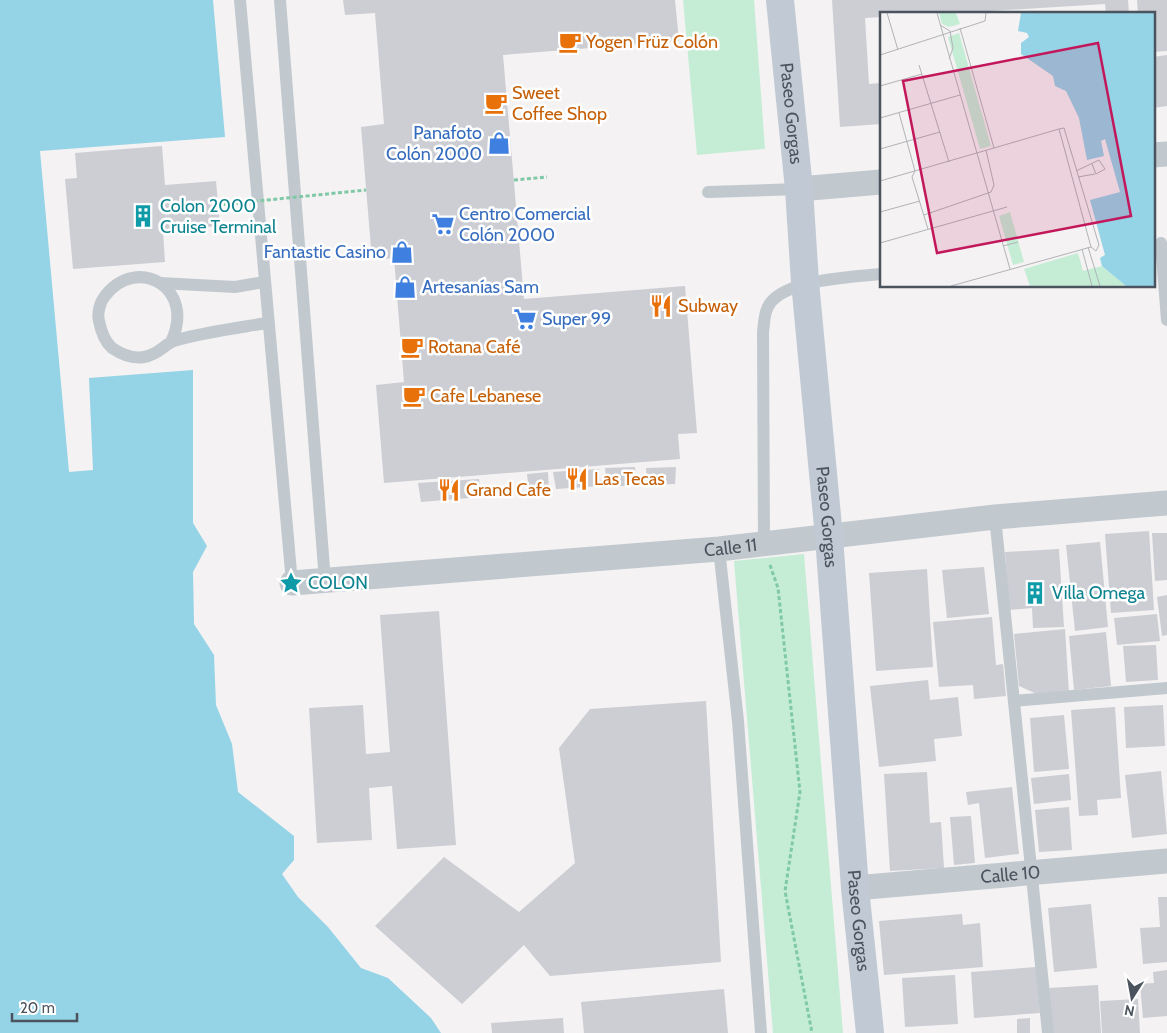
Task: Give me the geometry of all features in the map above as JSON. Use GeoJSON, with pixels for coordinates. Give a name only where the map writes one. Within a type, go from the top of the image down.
{"type":"FeatureCollection","features":[{"type":"Feature","properties":{"kind":"street","name":"Paseo Gorgas"},"geometry":{"type":"LineString","coordinates":[[780,0],[799,190],[805,282],[829,537],[855,888],[870,1033]]}},
{"type":"Feature","properties":{"kind":"street"},"geometry":{"type":"LineString","coordinates":[[1154,155],[1167,154]]}},
{"type":"Feature","properties":{"kind":"street"},"geometry":{"type":"LineString","coordinates":[[799,190],[880,182]]}},
{"type":"Feature","properties":{"kind":"street","name":"Calle 11"},"geometry":{"type":"LineString","coordinates":[[292,583],[719,549],[995,517],[1167,503]]}},
{"type":"Feature","properties":{"kind":"street","name":"Calle 10"},"geometry":{"type":"LineString","coordinates":[[855,888],[1167,861]]}},
{"type":"Feature","properties":{"kind":"lane"},"geometry":{"type":"LineString","coordinates":[[240,0],[267,323],[292,583]]}},
{"type":"Feature","properties":{"kind":"lane"},"geometry":{"type":"LineString","coordinates":[[280,0],[325,581]]}},
{"type":"Feature","properties":{"kind":"lane"},"geometry":{"type":"LineString","coordinates":[[708,192],[799,190]]}},
{"type":"Feature","properties":{"kind":"lane"},"geometry":{"type":"LineString","coordinates":[[1160,243],[1167,320]]}},
{"type":"Feature","properties":{"kind":"lane"},"geometry":{"type":"LineString","coordinates":[[764,544],[763,332],[767,307],[784,292],[805,282],[880,274]]}},
{"type":"Feature","properties":{"kind":"lane"},"geometry":{"type":"LineString","coordinates":[[160,283],[172,294],[179,310],[179,327],[171,342],[159,353],[142,358],[126,356],[111,347],[101,333],[98,317],[102,300],[112,287],[126,279],[144,277],[160,283],[235,287],[264,282]]}},
{"type":"Feature","properties":{"kind":"lane"},"geometry":{"type":"LineString","coordinates":[[171,342],[267,323]]}},
{"type":"Feature","properties":{"kind":"lane"},"geometry":{"type":"LineString","coordinates":[[995,517],[1048,1033]]}},
{"type":"Feature","properties":{"kind":"lane"},"geometry":{"type":"LineString","coordinates":[[719,549],[738,721],[761,1033]]}},
{"type":"Feature","properties":{"kind":"lane"},"geometry":{"type":"LineString","coordinates":[[1014,701],[1167,688]]}},
{"type":"Feature","properties":{"kind":"path"},"geometry":{"type":"LineString","coordinates":[[514,180],[547,177]]}},
{"type":"Feature","properties":{"kind":"path"},"geometry":{"type":"LineString","coordinates":[[217,205],[366,190]]}},
{"type":"Feature","properties":{"kind":"path"},"geometry":{"type":"LineString","coordinates":[[764,544],[778,588],[800,792],[785,891],[812,1033]]}},
{"type":"Feature","properties":{"kind":"green space"},"geometry":{"type":"Polygon","coordinates":[[[683,0],[754,0],[765,149],[697,155],[683,0]]]}},
{"type":"Feature","properties":{"kind":"green space"},"geometry":{"type":"Polygon","coordinates":[[[804,554],[843,1033],[773,1033],[734,561],[804,554]]]}},
{"type":"Feature","properties":{"kind":"water"},"geometry":{"type":"Polygon","coordinates":[[[0,0],[213,0],[225,137],[40,151],[69,472],[93,470],[89,378],[193,370],[193,523],[207,546],[193,572],[194,624],[214,655],[216,705],[232,744],[238,792],[294,836],[294,860],[282,874],[298,897],[328,927],[361,968],[388,978],[431,1018],[441,1033],[0,1033],[0,0]]]}},
{"type":"Feature","properties":{"kind":"building","name":"Centro Comercial Colón 2000"},"geometry":{"type":"Polygon","coordinates":[[[343,0],[675,0],[679,41],[503,55],[524,299],[685,286],[697,433],[678,434],[680,459],[384,483],[376,385],[404,382],[394,258],[372,260],[361,127],[384,124],[375,13],[345,15],[343,0]]]}},
{"type":"Feature","properties":{"kind":"building"},"geometry":{"type":"Polygon","coordinates":[[[832,0],[1128,0],[1129,12],[1106,12],[1105,4],[973,12],[880,12],[880,17],[865,18],[869,84],[880,83],[880,124],[840,127],[832,0]]]}},
{"type":"Feature","properties":{"kind":"building"},"geometry":{"type":"Polygon","coordinates":[[[1137,0],[1167,0],[1167,51],[1154,52],[1154,12],[1138,12],[1137,0]]]}},
{"type":"Feature","properties":{"kind":"building"},"geometry":{"type":"Polygon","coordinates":[[[1167,55],[1167,106],[1154,108],[1154,57],[1167,55]]]}},
{"type":"Feature","properties":{"kind":"building","name":"Colon 2000 Cruise Terminal"},"geometry":{"type":"Polygon","coordinates":[[[162,146],[165,185],[216,181],[220,226],[163,231],[165,262],[73,269],[65,179],[77,178],[75,153],[162,146]]]}},
{"type":"Feature","properties":{"kind":"building"},"geometry":{"type":"Polygon","coordinates":[[[635,467],[636,485],[607,487],[605,468],[635,467]]]}},
{"type":"Feature","properties":{"kind":"building"},"geometry":{"type":"Polygon","coordinates":[[[676,467],[675,484],[647,485],[646,468],[676,467]]]}},
{"type":"Feature","properties":{"kind":"building","name":"Las Tecas"},"geometry":{"type":"Polygon","coordinates":[[[599,469],[601,486],[556,489],[553,472],[599,469]]]}},
{"type":"Feature","properties":{"kind":"building"},"geometry":{"type":"Polygon","coordinates":[[[548,472],[549,491],[529,493],[527,474],[548,472]]]}},
{"type":"Feature","properties":{"kind":"building","name":"Grand Cafe"},"geometry":{"type":"Polygon","coordinates":[[[479,479],[481,497],[421,502],[418,483],[479,479]]]}},
{"type":"Feature","properties":{"kind":"building"},"geometry":{"type":"Polygon","coordinates":[[[1149,531],[1154,610],[1111,613],[1105,534],[1149,531]]]}},
{"type":"Feature","properties":{"kind":"building"},"geometry":{"type":"Polygon","coordinates":[[[1152,533],[1167,533],[1167,580],[1155,581],[1152,533]]]}},
{"type":"Feature","properties":{"kind":"building"},"geometry":{"type":"Polygon","coordinates":[[[1100,542],[1108,627],[1075,631],[1066,545],[1100,542]]]}},
{"type":"Feature","properties":{"kind":"building","name":"Villa Omega"},"geometry":{"type":"Polygon","coordinates":[[[1059,549],[1064,627],[1033,628],[1032,608],[1009,610],[1005,552],[1059,549]]]}},
{"type":"Feature","properties":{"kind":"building"},"geometry":{"type":"Polygon","coordinates":[[[984,567],[989,614],[947,618],[942,570],[984,567]]]}},
{"type":"Feature","properties":{"kind":"building"},"geometry":{"type":"Polygon","coordinates":[[[927,569],[933,667],[876,671],[869,573],[927,569]]]}},
{"type":"Feature","properties":{"kind":"building"},"geometry":{"type":"Polygon","coordinates":[[[1167,595],[1167,635],[1162,636],[1157,597],[1167,595]]]}},
{"type":"Feature","properties":{"kind":"building"},"geometry":{"type":"Polygon","coordinates":[[[439,611],[456,845],[397,849],[392,786],[369,788],[372,840],[317,843],[309,708],[363,705],[366,754],[390,752],[380,615],[439,611]]]}},
{"type":"Feature","properties":{"kind":"building"},"geometry":{"type":"Polygon","coordinates":[[[1157,614],[1160,641],[1117,645],[1114,618],[1157,614]]]}},
{"type":"Feature","properties":{"kind":"building"},"geometry":{"type":"Polygon","coordinates":[[[992,617],[996,665],[1003,664],[1006,696],[974,699],[973,685],[939,687],[933,622],[992,617]]]}},
{"type":"Feature","properties":{"kind":"building"},"geometry":{"type":"Polygon","coordinates":[[[1065,629],[1069,693],[1037,694],[1019,686],[1014,634],[1065,629]]]}},
{"type":"Feature","properties":{"kind":"building"},"geometry":{"type":"Polygon","coordinates":[[[1106,632],[1111,686],[1074,690],[1069,636],[1106,632]]]}},
{"type":"Feature","properties":{"kind":"building"},"geometry":{"type":"Polygon","coordinates":[[[1156,645],[1158,680],[1126,682],[1123,646],[1156,645]]]}},
{"type":"Feature","properties":{"kind":"building"},"geometry":{"type":"Polygon","coordinates":[[[928,680],[930,700],[958,697],[962,736],[934,739],[936,761],[879,767],[870,686],[928,680]]]}},
{"type":"Feature","properties":{"kind":"building"},"geometry":{"type":"Polygon","coordinates":[[[706,701],[721,962],[550,976],[524,945],[462,1004],[375,926],[444,857],[519,912],[575,863],[559,748],[590,709],[706,701]]]}},
{"type":"Feature","properties":{"kind":"building"},"geometry":{"type":"Polygon","coordinates":[[[1163,705],[1165,746],[1126,748],[1124,707],[1163,705]]]}},
{"type":"Feature","properties":{"kind":"building"},"geometry":{"type":"Polygon","coordinates":[[[1115,707],[1121,798],[1097,800],[1098,815],[1079,816],[1071,710],[1115,707]]]}},
{"type":"Feature","properties":{"kind":"building"},"geometry":{"type":"Polygon","coordinates":[[[1064,715],[1069,769],[1034,772],[1030,718],[1064,715]]]}},
{"type":"Feature","properties":{"kind":"building"},"geometry":{"type":"Polygon","coordinates":[[[1161,771],[1167,834],[1132,838],[1125,775],[1161,771]]]}},
{"type":"Feature","properties":{"kind":"building"},"geometry":{"type":"Polygon","coordinates":[[[927,772],[930,823],[941,822],[944,868],[890,871],[884,774],[927,772]]]}},
{"type":"Feature","properties":{"kind":"building"},"geometry":{"type":"Polygon","coordinates":[[[1069,774],[1071,800],[1034,804],[1031,778],[1069,774]]]}},
{"type":"Feature","properties":{"kind":"building"},"geometry":{"type":"Polygon","coordinates":[[[1012,787],[1019,854],[985,858],[979,803],[968,805],[966,792],[1012,787]]]}},
{"type":"Feature","properties":{"kind":"building"},"geometry":{"type":"Polygon","coordinates":[[[1069,807],[1072,850],[1039,852],[1035,810],[1069,807]]]}},
{"type":"Feature","properties":{"kind":"building"},"geometry":{"type":"Polygon","coordinates":[[[971,816],[975,863],[954,865],[950,817],[971,816]]]}},
{"type":"Feature","properties":{"kind":"building"},"geometry":{"type":"Polygon","coordinates":[[[1158,897],[1167,897],[1167,962],[1143,964],[1140,928],[1160,927],[1158,897]]]}},
{"type":"Feature","properties":{"kind":"building"},"geometry":{"type":"Polygon","coordinates":[[[1091,904],[1097,968],[1054,972],[1048,908],[1091,904]]]}},
{"type":"Feature","properties":{"kind":"building"},"geometry":{"type":"Polygon","coordinates":[[[962,914],[963,925],[980,923],[983,967],[884,975],[879,921],[962,914]]]}},
{"type":"Feature","properties":{"kind":"building"},"geometry":{"type":"Polygon","coordinates":[[[1036,967],[1040,1013],[974,1018],[971,972],[1036,967]]]}},
{"type":"Feature","properties":{"kind":"building"},"geometry":{"type":"Polygon","coordinates":[[[1167,970],[1167,1016],[1143,1018],[1140,984],[1154,983],[1153,972],[1167,970]]]}},
{"type":"Feature","properties":{"kind":"building"},"geometry":{"type":"Polygon","coordinates":[[[955,975],[958,1024],[905,1027],[902,978],[955,975]]]}},
{"type":"Feature","properties":{"kind":"building"},"geometry":{"type":"Polygon","coordinates":[[[1098,985],[1101,1033],[1052,1033],[1049,988],[1098,985]]]}},
{"type":"Feature","properties":{"kind":"building"},"geometry":{"type":"Polygon","coordinates":[[[724,989],[728,1033],[584,1033],[581,1002],[724,989]]]}},
{"type":"Feature","properties":{"kind":"building"},"geometry":{"type":"Polygon","coordinates":[[[1138,999],[1140,1033],[1102,1033],[1100,1001],[1138,999]]]}},
{"type":"Feature","properties":{"kind":"building"},"geometry":{"type":"Polygon","coordinates":[[[563,1018],[564,1033],[492,1033],[491,1023],[563,1018]]]}},
{"type":"Feature","properties":{"kind":"building"},"geometry":{"type":"Polygon","coordinates":[[[1030,1018],[1030,1033],[1017,1033],[1017,1019],[1030,1018]]]}},
{"type":"Feature","properties":{"kind":"place","name":"Yogen Früz Colón"},"geometry":{"type":"Point","coordinates":[570,42]}},
{"type":"Feature","properties":{"kind":"place","name":"Sweet Coffee Shop"},"geometry":{"type":"Point","coordinates":[496,103]}},
{"type":"Feature","properties":{"kind":"place","name":"Panafoto Colón 2000"},"geometry":{"type":"Point","coordinates":[499,143]}},
{"type":"Feature","properties":{"kind":"place","name":"Colon 2000 Cruise Terminal"},"geometry":{"type":"Point","coordinates":[143,216]}},
{"type":"Feature","properties":{"kind":"place","name":"Centro Comercial Colón 2000"},"geometry":{"type":"Point","coordinates":[443,224]}},
{"type":"Feature","properties":{"kind":"place","name":"Fantastic Casino"},"geometry":{"type":"Point","coordinates":[402,252]}},
{"type":"Feature","properties":{"kind":"place","name":"Artesanías Sam"},"geometry":{"type":"Point","coordinates":[405,287]}},
{"type":"Feature","properties":{"kind":"place","name":"Subway"},"geometry":{"type":"Point","coordinates":[661,306]}},
{"type":"Feature","properties":{"kind":"place","name":"Super 99"},"geometry":{"type":"Point","coordinates":[525,319]}},
{"type":"Feature","properties":{"kind":"place","name":"Rotana Café"},"geometry":{"type":"Point","coordinates":[412,347]}},
{"type":"Feature","properties":{"kind":"place","name":"Cafe Lebanese"},"geometry":{"type":"Point","coordinates":[414,396]}},
{"type":"Feature","properties":{"kind":"place","name":"Las Tecas"},"geometry":{"type":"Point","coordinates":[577,479]}},
{"type":"Feature","properties":{"kind":"place","name":"Grand Cafe"},"geometry":{"type":"Point","coordinates":[449,490]}},
{"type":"Feature","properties":{"kind":"place","name":"COLON"},"geometry":{"type":"Point","coordinates":[291,583]}},
{"type":"Feature","properties":{"kind":"place","name":"Villa Omega"},"geometry":{"type":"Point","coordinates":[1035,593]}}]}
